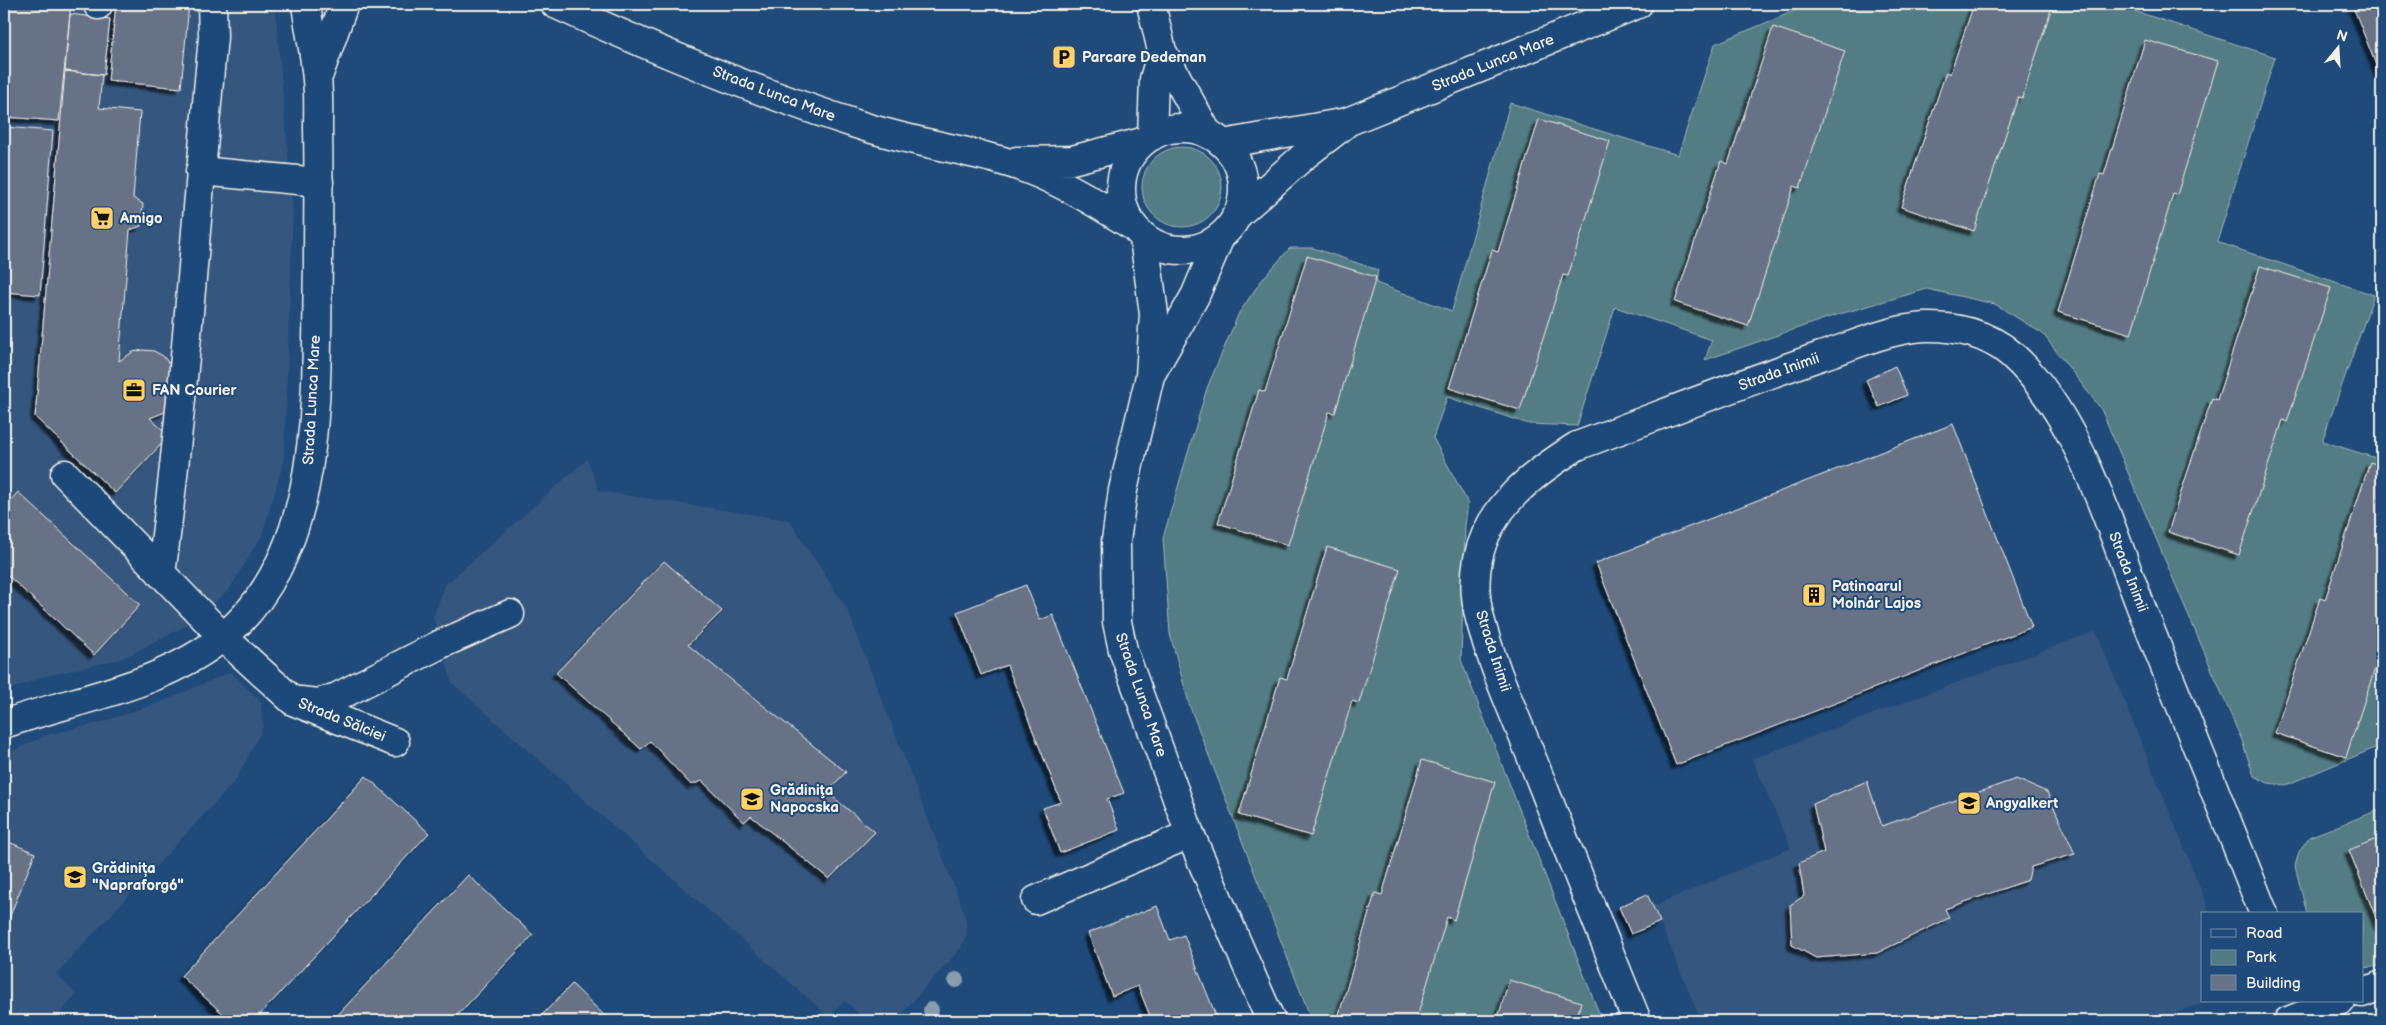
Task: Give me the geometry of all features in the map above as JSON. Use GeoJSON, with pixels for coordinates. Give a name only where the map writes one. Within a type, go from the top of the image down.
{"type":"FeatureCollection","features":[{"type":"Feature","properties":{"kind":"street"},"geometry":{"type":"LineString","coordinates":[[162,574],[176,460],[213,37],[212,4]]}},
{"type":"Feature","properties":{"kind":"street","name":"Strada Lunca Mare"},"geometry":{"type":"LineString","coordinates":[[4,724],[158,676],[191,659],[223,637],[251,609],[280,560],[304,495],[313,439],[319,182],[317,80],[306,4]]}},
{"type":"Feature","properties":{"kind":"street","name":"Strada Lunca Mare"},"geometry":{"type":"LineString","coordinates":[[317,80],[330,38],[344,4]]}},
{"type":"Feature","properties":{"kind":"street","name":"Strada Lunca Mare"},"geometry":{"type":"LineString","coordinates":[[555,4],[698,65],[818,111],[899,138],[1000,160],[1070,188],[1139,232],[1154,314],[1150,376],[1123,490],[1117,532],[1117,622],[1123,650],[1190,834],[1271,1021]]}},
{"type":"Feature","properties":{"kind":"street"},"geometry":{"type":"LineString","coordinates":[[1151,4],[1162,51],[1215,139],[1234,157],[1241,174],[1242,200],[1228,227],[1198,248],[1182,250],[1157,244],[1139,232],[1124,208],[1121,183],[1129,158],[1147,139],[1164,130],[1182,128],[1215,139]]}},
{"type":"Feature","properties":{"kind":"street","name":"Strada Lunca Mare"},"geometry":{"type":"LineString","coordinates":[[1215,139],[1347,122],[1638,4]]}},
{"type":"Feature","properties":{"kind":"street"},"geometry":{"type":"LineString","coordinates":[[1147,139],[1154,79],[1162,51]]}},
{"type":"Feature","properties":{"kind":"street","name":"Strada Lunca Mare"},"geometry":{"type":"LineString","coordinates":[[1150,376],[1195,296],[1228,227],[1305,155],[1347,122]]}},
{"type":"Feature","properties":{"kind":"street","name":"Strada Lunca Mare"},"geometry":{"type":"LineString","coordinates":[[1000,160],[1072,160],[1147,139]]}},
{"type":"Feature","properties":{"kind":"street"},"geometry":{"type":"LineString","coordinates":[[200,170],[319,182]]}},
{"type":"Feature","properties":{"kind":"street","name":"Strada Inimii"},"geometry":{"type":"LineString","coordinates":[[1637,1021],[1516,719],[1480,620],[1475,580],[1484,538],[1500,510],[1515,495],[1552,462],[1577,446],[1789,367],[1900,329],[1943,328],[1970,332],[1990,340],[2011,354],[2056,407],[2074,438],[2108,520],[2263,912]]}},
{"type":"Feature","properties":{"kind":"street","name":"Strada Sălciei"},"geometry":{"type":"LineString","coordinates":[[65,474],[223,637],[294,701],[395,742]]}},
{"type":"Feature","properties":{"kind":"street"},"geometry":{"type":"LineString","coordinates":[[294,701],[318,702],[337,697],[441,644],[510,614]]}},
{"type":"Feature","properties":{"kind":"street"},"geometry":{"type":"LineString","coordinates":[[1036,900],[1190,834]]}},
{"type":"Feature","properties":{"kind":"street"},"geometry":{"type":"LineString","coordinates":[[2364,992],[2382,985]]}},
{"type":"Feature","properties":{"kind":"street"},"geometry":{"type":"LineString","coordinates":[[2299,1015],[2337,1002]]}},
{"type":"Feature","properties":{"kind":"shaded area"},"geometry":{"type":"Polygon","coordinates":[[[4,4],[275,4],[293,210],[284,461],[262,535],[229,590],[190,624],[121,659],[42,677],[4,692],[4,4]]]}},
{"type":"Feature","properties":{"kind":"shaded area","name":"Grădiniţa Napocska"},"geometry":{"type":"Polygon","coordinates":[[[587,459],[599,491],[789,520],[847,609],[965,915],[967,934],[961,948],[895,1021],[867,1021],[845,1001],[829,1017],[452,683],[433,617],[445,585],[587,459]]]}},
{"type":"Feature","properties":{"kind":"shaded area","name":"Angyalkert"},"geometry":{"type":"Polygon","coordinates":[[[2096,631],[2210,912],[2201,912],[2201,1002],[2205,1002],[2155,1021],[1701,1021],[1653,906],[1791,848],[1752,759],[2096,631]]]}},
{"type":"Feature","properties":{"kind":"shaded area","name":"Grădinița \"Napraforgó\""},"geometry":{"type":"Polygon","coordinates":[[[231,672],[261,702],[263,728],[236,780],[56,974],[77,995],[52,1021],[4,1021],[4,755],[47,735],[102,722],[161,702],[231,672]]]}},
{"type":"Feature","properties":{"kind":"green space"},"geometry":{"type":"Polygon","coordinates":[[[1811,4],[2113,4],[2275,57],[2217,242],[2374,295],[2322,441],[2382,460],[2382,745],[2286,785],[2268,783],[2254,776],[2242,741],[2101,409],[2043,334],[1995,304],[1927,289],[1833,316],[1705,360],[1712,340],[1615,307],[1577,426],[1529,424],[1447,397],[1433,438],[1468,503],[1465,525],[1461,660],[1602,1021],[1312,1021],[1190,707],[1170,634],[1163,538],[1207,388],[1239,313],[1261,281],[1290,248],[1313,248],[1378,270],[1376,283],[1452,311],[1510,103],[1678,155],[1715,44],[1811,4]]]}},
{"type":"Feature","properties":{"kind":"green space"},"geometry":{"type":"Polygon","coordinates":[[[1182,147],[1197,150],[1210,159],[1219,172],[1222,187],[1219,202],[1210,215],[1197,224],[1182,227],[1167,224],[1154,215],[1145,202],[1142,187],[1145,172],[1154,159],[1167,150],[1182,147]]]}},
{"type":"Feature","properties":{"kind":"green space"},"geometry":{"type":"Polygon","coordinates":[[[2382,809],[2382,966],[2364,968],[2364,912],[2306,912],[2295,866],[2299,852],[2309,837],[2382,809]]]}},
{"type":"Feature","properties":{"kind":"building"},"geometry":{"type":"Polygon","coordinates":[[[4,4],[71,4],[59,121],[4,117],[4,4]]]}},
{"type":"Feature","properties":{"kind":"building"},"geometry":{"type":"Polygon","coordinates":[[[116,4],[189,4],[181,88],[108,81],[116,4]]]}},
{"type":"Feature","properties":{"kind":"building"},"geometry":{"type":"Polygon","coordinates":[[[1974,4],[2053,4],[2022,98],[2018,97],[1974,231],[1901,207],[1946,72],[1950,74],[1974,4]]]}},
{"type":"Feature","properties":{"kind":"building"},"geometry":{"type":"Polygon","coordinates":[[[2352,4],[2382,4],[2382,80],[2352,4]]]}},
{"type":"Feature","properties":{"kind":"building"},"geometry":{"type":"Polygon","coordinates":[[[70,14],[110,19],[104,75],[65,71],[70,14]]]}},
{"type":"Feature","properties":{"kind":"building"},"geometry":{"type":"Polygon","coordinates":[[[1773,27],[1845,51],[1800,188],[1794,186],[1748,326],[1675,302],[1721,161],[1728,164],[1773,27]]]}},
{"type":"Feature","properties":{"kind":"building"},"geometry":{"type":"Polygon","coordinates":[[[2145,40],[2218,61],[2177,195],[2173,194],[2131,334],[2058,312],[2100,174],[2104,175],[2145,40]]]}},
{"type":"Feature","properties":{"kind":"building"},"geometry":{"type":"Polygon","coordinates":[[[65,71],[102,75],[99,108],[140,112],[133,198],[143,204],[141,226],[130,230],[119,361],[133,352],[143,350],[154,351],[163,356],[176,372],[172,405],[165,412],[150,418],[169,436],[115,493],[35,417],[65,71]]]}},
{"type":"Feature","properties":{"kind":"building"},"geometry":{"type":"Polygon","coordinates":[[[1539,119],[1610,141],[1568,276],[1563,275],[1520,410],[1449,388],[1492,250],[1498,252],[1539,119]]]}},
{"type":"Feature","properties":{"kind":"building"},"geometry":{"type":"Polygon","coordinates":[[[4,127],[53,131],[40,295],[4,292],[4,127]]]}},
{"type":"Feature","properties":{"kind":"building"},"geometry":{"type":"Polygon","coordinates":[[[1307,256],[1376,277],[1335,413],[1329,412],[1288,545],[1218,523],[1259,390],[1265,392],[1307,256]]]}},
{"type":"Feature","properties":{"kind":"building"},"geometry":{"type":"Polygon","coordinates":[[[2260,266],[2331,288],[2287,422],[2283,420],[2239,555],[2168,532],[2212,398],[2217,400],[2260,266]]]}},
{"type":"Feature","properties":{"kind":"building"},"geometry":{"type":"Polygon","coordinates":[[[4,336],[11,339],[4,356],[4,336]]]}},
{"type":"Feature","properties":{"kind":"building"},"geometry":{"type":"Polygon","coordinates":[[[1895,366],[1907,395],[1879,407],[1866,380],[1895,366]]]}},
{"type":"Feature","properties":{"kind":"building","name":"Patinoarul Molnár Lajos"},"geometry":{"type":"Polygon","coordinates":[[[1953,424],[2032,627],[1676,765],[1596,563],[1953,424]]]}},
{"type":"Feature","properties":{"kind":"building"},"geometry":{"type":"Polygon","coordinates":[[[2370,462],[2382,466],[2382,647],[2346,757],[2275,733],[2320,598],[2325,600],[2370,462]]]}},
{"type":"Feature","properties":{"kind":"building"},"geometry":{"type":"Polygon","coordinates":[[[18,492],[140,605],[94,655],[4,572],[4,508],[18,492]]]}},
{"type":"Feature","properties":{"kind":"building"},"geometry":{"type":"Polygon","coordinates":[[[1327,547],[1400,569],[1359,703],[1352,701],[1311,836],[1239,815],[1280,677],[1287,679],[1327,547]]]}},
{"type":"Feature","properties":{"kind":"building"},"geometry":{"type":"Polygon","coordinates":[[[664,561],[722,611],[688,645],[846,772],[827,792],[875,832],[829,879],[751,816],[744,822],[702,781],[691,785],[650,741],[641,749],[556,673],[664,561]]]}},
{"type":"Feature","properties":{"kind":"building"},"geometry":{"type":"Polygon","coordinates":[[[1026,585],[1040,620],[1053,615],[1124,793],[1107,799],[1119,830],[1060,853],[1043,808],[1061,802],[1007,665],[981,675],[957,612],[1026,585]]]}},
{"type":"Feature","properties":{"kind":"building"},"geometry":{"type":"Polygon","coordinates":[[[1422,760],[1495,782],[1454,920],[1447,917],[1416,1021],[1337,1021],[1375,893],[1382,895],[1422,760]]]}},
{"type":"Feature","properties":{"kind":"building"},"geometry":{"type":"Polygon","coordinates":[[[366,776],[429,833],[254,1021],[231,1021],[181,976],[366,776]]]}},
{"type":"Feature","properties":{"kind":"building"},"geometry":{"type":"Polygon","coordinates":[[[2016,779],[2047,792],[2075,854],[2031,867],[2028,880],[1945,909],[1949,918],[1877,953],[1816,958],[1792,945],[1790,905],[1804,896],[1799,863],[1824,852],[1813,804],[1867,781],[1882,826],[2016,779]]]}},
{"type":"Feature","properties":{"kind":"building"},"geometry":{"type":"Polygon","coordinates":[[[2382,837],[2382,927],[2380,928],[2349,850],[2382,837]]]}},
{"type":"Feature","properties":{"kind":"building"},"geometry":{"type":"Polygon","coordinates":[[[4,840],[35,853],[4,931],[4,840]]]}},
{"type":"Feature","properties":{"kind":"building"},"geometry":{"type":"Polygon","coordinates":[[[468,875],[533,935],[452,1021],[332,1021],[468,875]]]}},
{"type":"Feature","properties":{"kind":"building"},"geometry":{"type":"Polygon","coordinates":[[[1647,894],[1660,922],[1631,934],[1619,907],[1647,894]]]}},
{"type":"Feature","properties":{"kind":"building"},"geometry":{"type":"Polygon","coordinates":[[[1157,906],[1170,940],[1184,935],[1218,1021],[1152,1021],[1138,986],[1112,996],[1088,933],[1157,906]]]}},
{"type":"Feature","properties":{"kind":"building"},"geometry":{"type":"Polygon","coordinates":[[[1509,980],[1581,1002],[1576,1021],[1497,1021],[1509,980]]]}},
{"type":"Feature","properties":{"kind":"building"},"geometry":{"type":"Polygon","coordinates":[[[572,984],[610,1021],[536,1021],[572,984]]]}},
{"type":"Feature","properties":{"kind":"place","name":"Parcare Dedeman"},"geometry":{"type":"Point","coordinates":[1064,57]}},
{"type":"Feature","properties":{"kind":"place","name":"Amigo"},"geometry":{"type":"Point","coordinates":[102,218]}},
{"type":"Feature","properties":{"kind":"place","name":"FAN Courier"},"geometry":{"type":"Point","coordinates":[134,390]}},
{"type":"Feature","properties":{"kind":"place","name":"Patinoarul Molnár Lajos"},"geometry":{"type":"Point","coordinates":[1814,595]}},
{"type":"Feature","properties":{"kind":"place","name":"Grădiniţa Napocska"},"geometry":{"type":"Point","coordinates":[752,799]}},
{"type":"Feature","properties":{"kind":"place","name":"Angyalkert"},"geometry":{"type":"Point","coordinates":[1969,803]}},
{"type":"Feature","properties":{"kind":"place","name":"Grădinița \"Napraforgó\""},"geometry":{"type":"Point","coordinates":[75,877]}}]}
